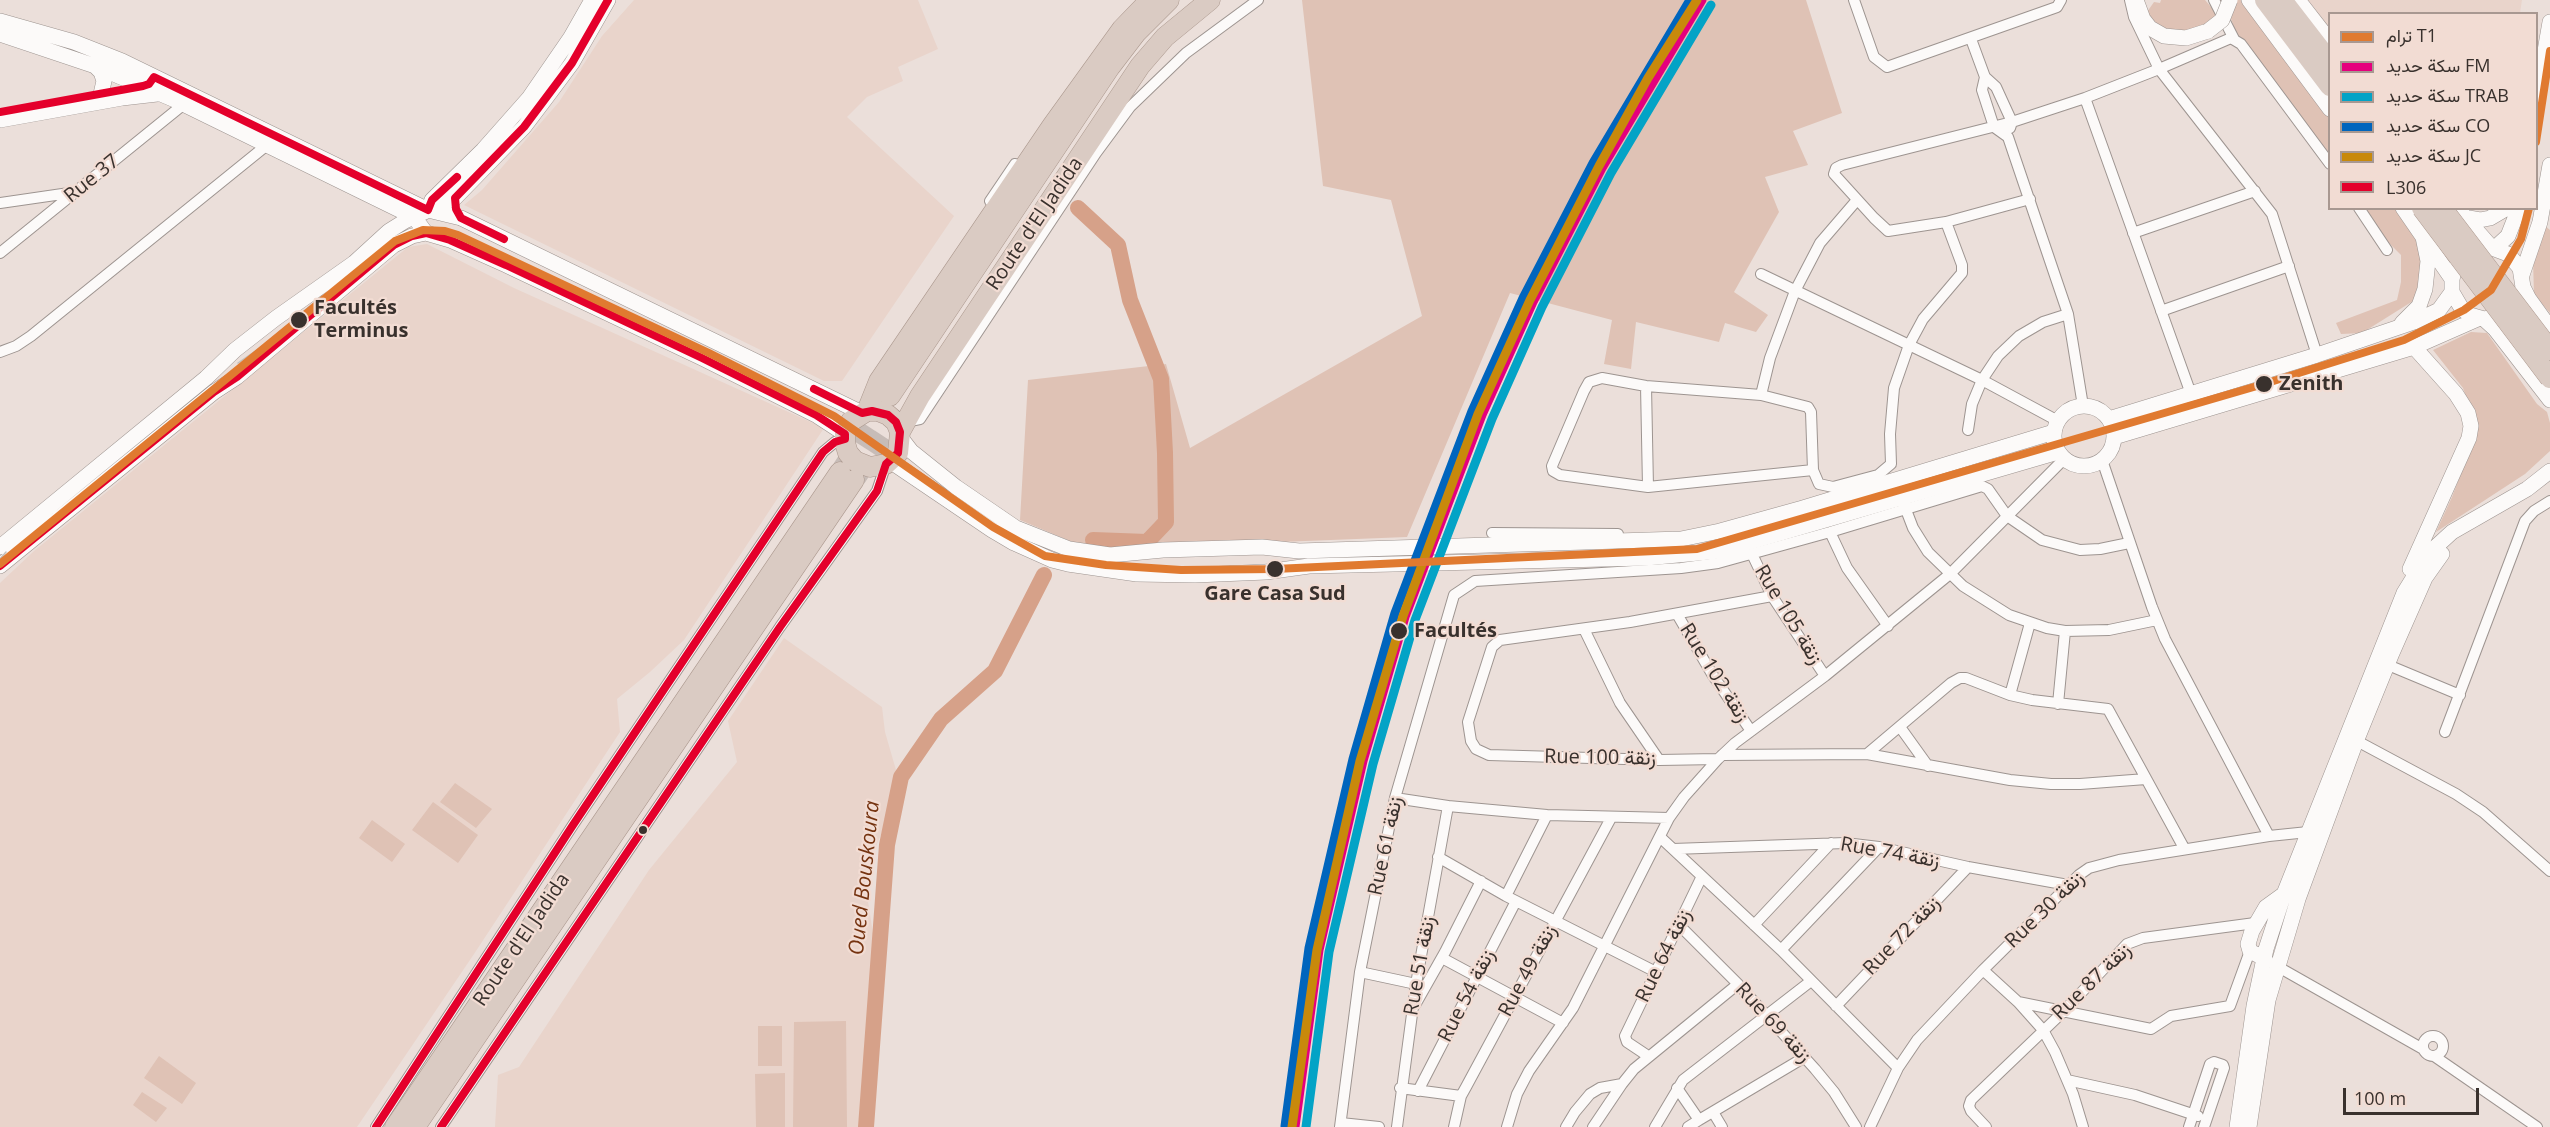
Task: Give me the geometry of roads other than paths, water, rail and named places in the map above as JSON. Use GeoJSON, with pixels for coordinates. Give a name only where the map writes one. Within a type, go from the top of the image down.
{"type":"FeatureCollection","features":[{"type":"Feature","properties":{"kind":"highway","name":"Route d'El Jadida"},"geometry":{"type":"LineString","coordinates":[[865,412],[885,372],[1099,59],[1122,29],[1150,0]]}},
{"type":"Feature","properties":{"kind":"highway","name":"Route d'El Jadida"},"geometry":{"type":"LineString","coordinates":[[653,775],[714,701],[862,484],[898,453],[900,419],[1081,114],[1110,67],[1136,33],[1169,0]]}},
{"type":"Feature","properties":{"kind":"highway","name":"Route d'El Jadida"},"geometry":{"type":"LineString","coordinates":[[900,419],[1122,77],[1161,26],[1189,0]]}},
{"type":"Feature","properties":{"kind":"highway","name":"Route d'El Jadida"},"geometry":{"type":"LineString","coordinates":[[900,419],[920,396],[1140,66],[1165,37],[1210,0]]}},
{"type":"Feature","properties":{"kind":"highway"},"geometry":{"type":"LineString","coordinates":[[2265,0],[2328,83]]}},
{"type":"Feature","properties":{"kind":"highway"},"geometry":{"type":"LineString","coordinates":[[2282,0],[2328,59]]}},
{"type":"Feature","properties":{"kind":"highway"},"geometry":{"type":"LineString","coordinates":[[885,372],[906,357],[920,341],[1024,182],[1054,143],[1081,114]]}},
{"type":"Feature","properties":{"kind":"highway"},"geometry":{"type":"LineString","coordinates":[[2424,210],[2550,378]]}},
{"type":"Feature","properties":{"kind":"highway"},"geometry":{"type":"LineString","coordinates":[[2444,210],[2550,350]]}},
{"type":"Feature","properties":{"kind":"highway"},"geometry":{"type":"LineString","coordinates":[[886,464],[870,467],[860,464],[851,458],[845,439],[851,422],[865,412],[878,411],[888,415],[896,422],[900,419]]}},
{"type":"Feature","properties":{"kind":"highway","name":"Route d'El Jadida"},"geometry":{"type":"LineString","coordinates":[[649,753],[659,728],[675,699],[845,439]]}},
{"type":"Feature","properties":{"kind":"highway","name":"Route d'El Jadida"},"geometry":{"type":"LineString","coordinates":[[395,1127],[649,753],[847,476],[653,775],[415,1127]]}},
{"type":"Feature","properties":{"kind":"street"},"geometry":{"type":"LineString","coordinates":[[421,214],[432,200],[476,158],[529,98],[571,37],[591,0]]}},
{"type":"Feature","properties":{"kind":"street"},"geometry":{"type":"LineString","coordinates":[[0,547],[206,378],[236,350],[276,318],[354,263],[389,231],[455,198],[524,127],[541,105],[572,63],[608,0]]}},
{"type":"Feature","properties":{"kind":"street"},"geometry":{"type":"LineString","coordinates":[[966,254],[1000,184],[1136,0]]}},
{"type":"Feature","properties":{"kind":"street"},"geometry":{"type":"LineString","coordinates":[[1258,0],[1186,52],[1131,107],[1096,153],[920,419],[900,419],[911,451],[956,487],[1016,528],[1051,543],[1092,554],[1110,555],[1156,550],[1262,547],[1299,551],[1681,538],[1720,531],[1803,508],[2056,427]]}},
{"type":"Feature","properties":{"kind":"street"},"geometry":{"type":"LineString","coordinates":[[1854,0],[1874,57],[1887,67],[2057,7],[2061,0]]}},
{"type":"Feature","properties":{"kind":"street"},"geometry":{"type":"LineString","coordinates":[[2130,0],[2134,17],[2159,69],[2272,214],[2318,355]]}},
{"type":"Feature","properties":{"kind":"street"},"geometry":{"type":"LineString","coordinates":[[2136,0],[2143,20],[2150,28],[2163,36],[2186,38],[2208,31],[2222,20],[2230,0]]}},
{"type":"Feature","properties":{"kind":"street"},"geometry":{"type":"LineString","coordinates":[[2214,0],[2234,39],[2241,44],[2328,162]]}},
{"type":"Feature","properties":{"kind":"street"},"geometry":{"type":"LineString","coordinates":[[2249,0],[2328,106]]}},
{"type":"Feature","properties":{"kind":"street"},"geometry":{"type":"LineString","coordinates":[[2298,0],[2328,39]]}},
{"type":"Feature","properties":{"kind":"street"},"geometry":{"type":"LineString","coordinates":[[0,21],[74,42],[149,82],[421,214],[426,233]]}},
{"type":"Feature","properties":{"kind":"street"},"geometry":{"type":"LineString","coordinates":[[2538,91],[2550,22]]}},
{"type":"Feature","properties":{"kind":"street"},"geometry":{"type":"LineString","coordinates":[[0,34],[149,82]]}},
{"type":"Feature","properties":{"kind":"street"},"geometry":{"type":"LineString","coordinates":[[1971,39],[1986,77],[1996,87],[2012,122],[2008,137],[2068,314],[2083,406]]}},
{"type":"Feature","properties":{"kind":"street"},"geometry":{"type":"LineString","coordinates":[[2030,199],[1946,222],[1888,231],[1834,174],[1836,168],[2012,122],[2085,98],[2224,40],[2234,39]]}},
{"type":"Feature","properties":{"kind":"street"},"geometry":{"type":"LineString","coordinates":[[95,66],[103,76],[101,94]]}},
{"type":"Feature","properties":{"kind":"street"},"geometry":{"type":"LineString","coordinates":[[1986,77],[1982,90],[1994,127],[2008,137]]}},
{"type":"Feature","properties":{"kind":"street"},"geometry":{"type":"LineString","coordinates":[[0,112],[101,94],[149,82]]}},
{"type":"Feature","properties":{"kind":"street"},"geometry":{"type":"LineString","coordinates":[[166,89],[184,104],[382,201],[421,214],[461,218],[865,412]]}},
{"type":"Feature","properties":{"kind":"street"},"geometry":{"type":"LineString","coordinates":[[0,120],[166,89]]}},
{"type":"Feature","properties":{"kind":"street"},"geometry":{"type":"LineString","coordinates":[[2085,98],[2191,394]]}},
{"type":"Feature","properties":{"kind":"street","name":"Rue 37"},"geometry":{"type":"LineString","coordinates":[[0,253],[184,104]]}},
{"type":"Feature","properties":{"kind":"street"},"geometry":{"type":"LineString","coordinates":[[0,352],[16,346],[31,336],[267,145]]}},
{"type":"Feature","properties":{"kind":"street"},"geometry":{"type":"LineString","coordinates":[[2114,437],[2414,346],[2482,319],[2502,316],[2517,304],[2546,219],[2550,170]]}},
{"type":"Feature","properties":{"kind":"street"},"geometry":{"type":"LineString","coordinates":[[2133,233],[2255,191]]}},
{"type":"Feature","properties":{"kind":"street"},"geometry":{"type":"LineString","coordinates":[[0,203],[76,192]]}},
{"type":"Feature","properties":{"kind":"street"},"geometry":{"type":"LineString","coordinates":[[455,198],[456,209],[461,218]]}},
{"type":"Feature","properties":{"kind":"street"},"geometry":{"type":"LineString","coordinates":[[1761,395],[1770,358],[1795,291],[1820,243],[1857,200]]}},
{"type":"Feature","properties":{"kind":"street"},"geometry":{"type":"LineString","coordinates":[[382,201],[389,216],[389,231]]}},
{"type":"Feature","properties":{"kind":"street"},"geometry":{"type":"LineString","coordinates":[[2360,210],[2387,250]]}},
{"type":"Feature","properties":{"kind":"street"},"geometry":{"type":"LineString","coordinates":[[2404,210],[2452,286],[2462,309],[2482,319],[2495,329],[2550,400]]}},
{"type":"Feature","properties":{"kind":"street"},"geometry":{"type":"LineString","coordinates":[[2460,213],[2490,218],[2504,210]]}},
{"type":"Feature","properties":{"kind":"street"},"geometry":{"type":"LineString","coordinates":[[2109,419],[2318,355],[2394,329],[2439,310],[2452,286],[2455,268],[2470,252],[2481,248],[2494,248],[2508,236],[2518,210]]}},
{"type":"Feature","properties":{"kind":"street"},"geometry":{"type":"LineString","coordinates":[[2460,213],[2494,248],[2512,257],[2550,328]]}},
{"type":"Feature","properties":{"kind":"street"},"geometry":{"type":"LineString","coordinates":[[1813,470],[1648,487],[1560,475],[1553,471],[1552,466],[1589,382],[1602,378],[1646,386],[1761,395],[1797,403],[1808,407],[1811,412],[1813,470],[1819,484],[1833,487],[1878,475],[1892,464],[1890,434],[1894,388],[1909,345],[1923,319],[1962,273],[1962,265],[1946,222]]}},
{"type":"Feature","properties":{"kind":"street"},"geometry":{"type":"LineString","coordinates":[[0,566],[214,392],[237,377],[394,245],[412,236],[426,233],[450,240],[506,265],[702,358],[816,415],[845,439]]}},
{"type":"Feature","properties":{"kind":"street"},"geometry":{"type":"LineString","coordinates":[[2394,329],[2419,306],[2425,289],[2428,261],[2423,237]]}},
{"type":"Feature","properties":{"kind":"street"},"geometry":{"type":"LineString","coordinates":[[2161,311],[2289,266]]}},
{"type":"Feature","properties":{"kind":"street"},"geometry":{"type":"LineString","coordinates":[[1761,274],[1982,380],[2056,427]]}},
{"type":"Feature","properties":{"kind":"street"},"geometry":{"type":"LineString","coordinates":[[1968,430],[1972,404],[1982,380],[1998,356],[2019,336],[2043,322],[2068,314]]}},
{"type":"Feature","properties":{"kind":"street"},"geometry":{"type":"LineString","coordinates":[[2404,593],[2408,574],[2469,438],[2471,426],[2468,413],[2456,394],[2414,346]]}},
{"type":"Feature","properties":{"kind":"street"},"geometry":{"type":"LineString","coordinates":[[1646,386],[1648,487]]}},
{"type":"Feature","properties":{"kind":"street"},"geometry":{"type":"LineString","coordinates":[[2083,406],[2099,410],[2109,419],[2114,437],[2111,450],[2102,460],[2092,465],[2081,466],[2061,455],[2054,444],[2056,427],[2070,409],[2083,406]]}},
{"type":"Feature","properties":{"kind":"street"},"geometry":{"type":"LineString","coordinates":[[376,1127],[554,854],[823,452],[836,442],[845,439]]}},
{"type":"Feature","properties":{"kind":"street"},"geometry":{"type":"LineString","coordinates":[[1752,554],[1830,532],[1903,504],[2061,455]]}},
{"type":"Feature","properties":{"kind":"street"},"geometry":{"type":"LineString","coordinates":[[1507,1127],[1517,1094],[1529,1071],[1563,1023],[1605,947],[1670,818],[1684,797],[1720,757],[1751,731],[1825,676],[1950,574],[2007,516],[2061,455]]}},
{"type":"Feature","properties":{"kind":"street"},"geometry":{"type":"LineString","coordinates":[[2102,460],[2157,620],[2269,836]]}},
{"type":"Feature","properties":{"kind":"street"},"geometry":{"type":"LineString","coordinates":[[441,1127],[780,627],[877,491],[886,464],[992,530],[1035,553],[1068,564],[1162,575],[1246,573],[1309,566],[1580,560],[1693,554],[1738,547],[1982,486],[1988,489],[2007,516],[2042,540],[2080,550],[2100,549],[2129,543]]}},
{"type":"Feature","properties":{"kind":"street"},"geometry":{"type":"LineString","coordinates":[[2249,1127],[2268,1000],[2271,963],[2284,894],[2404,593],[2428,554],[2446,537],[2470,520],[2527,489],[2550,471]]}},
{"type":"Feature","properties":{"kind":"street"},"geometry":{"type":"LineString","coordinates":[[2237,1127],[2254,1006],[2357,741],[2425,578],[2445,551],[2474,529],[2522,503],[2550,484]]}},
{"type":"Feature","properties":{"kind":"street"},"geometry":{"type":"LineString","coordinates":[[2445,732],[2525,521],[2534,511],[2550,501]]}},
{"type":"Feature","properties":{"kind":"street"},"geometry":{"type":"LineString","coordinates":[[1903,504],[1924,547],[1950,574],[1985,601],[2009,615],[2030,623],[2065,631],[2109,630],[2157,620]]}},
{"type":"Feature","properties":{"kind":"street"},"geometry":{"type":"LineString","coordinates":[[1830,532],[1847,568],[1888,626]]}},
{"type":"Feature","properties":{"kind":"street"},"geometry":{"type":"LineString","coordinates":[[1492,533],[1624,534],[1681,538]]}},
{"type":"Feature","properties":{"kind":"street","name":"Rue 61 زنقة"},"geometry":{"type":"LineString","coordinates":[[1341,1125],[1360,972],[1395,798],[1454,595],[1475,581],[1681,568],[1718,563],[1752,554]]}},
{"type":"Feature","properties":{"kind":"street","name":"Rue 105 زنقة"},"geometry":{"type":"LineString","coordinates":[[1752,554],[1772,596],[1825,676]]}},
{"type":"Feature","properties":{"kind":"street"},"geometry":{"type":"LineString","coordinates":[[1659,760],[1620,703],[1584,628],[1677,614],[1772,596]]}},
{"type":"Feature","properties":{"kind":"street","name":"Rue 102 زنقة"},"geometry":{"type":"LineString","coordinates":[[1677,614],[1712,674],[1751,731]]}},
{"type":"Feature","properties":{"kind":"street"},"geometry":{"type":"LineString","coordinates":[[2010,695],[2030,623]]}},
{"type":"Feature","properties":{"kind":"street","name":"Rue 100 زنقة"},"geometry":{"type":"LineString","coordinates":[[1584,628],[1503,639],[1494,644],[1468,722],[1471,741],[1483,753],[1496,756],[1659,760],[1867,754],[2010,780],[2051,784],[2146,779]]}},
{"type":"Feature","properties":{"kind":"street"},"geometry":{"type":"LineString","coordinates":[[2058,704],[2065,631]]}},
{"type":"Feature","properties":{"kind":"street"},"geometry":{"type":"LineString","coordinates":[[2388,665],[2460,695]]}},
{"type":"Feature","properties":{"kind":"street"},"geometry":{"type":"LineString","coordinates":[[1867,754],[1951,683],[1960,678],[1966,678],[2010,695],[2110,710],[2184,848]]}},
{"type":"Feature","properties":{"kind":"street"},"geometry":{"type":"LineString","coordinates":[[1900,727],[1928,766]]}},
{"type":"Feature","properties":{"kind":"street"},"geometry":{"type":"LineString","coordinates":[[2357,741],[2456,794],[2483,812],[2550,871]]}},
{"type":"Feature","properties":{"kind":"street"},"geometry":{"type":"LineString","coordinates":[[1395,798],[1448,806],[1547,815],[1670,818]]}},
{"type":"Feature","properties":{"kind":"street","name":"Rue 51 زنقة"},"geometry":{"type":"LineString","coordinates":[[1397,1127],[1400,1088],[1416,984],[1448,806]]}},
{"type":"Feature","properties":{"kind":"street","name":"Rue 54 زنقة"},"geometry":{"type":"LineString","coordinates":[[1418,1091],[1477,976],[1547,815]]}},
{"type":"Feature","properties":{"kind":"street","name":"Rue 49 زنقة"},"geometry":{"type":"LineString","coordinates":[[1454,1127],[1461,1096],[1611,818]]}},
{"type":"Feature","properties":{"kind":"street","name":"Rue 30 زنقة"},"geometry":{"type":"LineString","coordinates":[[1870,1127],[1898,1068],[1917,1040],[2068,885],[2089,868],[2102,863],[2184,848],[2308,832]]}},
{"type":"Feature","properties":{"kind":"street"},"geometry":{"type":"LineString","coordinates":[[1660,837],[1781,950],[1898,1068]]}},
{"type":"Feature","properties":{"kind":"street"},"geometry":{"type":"LineString","coordinates":[[1754,925],[1831,843]]}},
{"type":"Feature","properties":{"kind":"street","name":"Rue 74 زنقة"},"geometry":{"type":"LineString","coordinates":[[1673,849],[1831,843],[1879,847],[1968,867],[2068,885]]}},
{"type":"Feature","properties":{"kind":"street"},"geometry":{"type":"LineString","coordinates":[[1781,950],[1879,847]]}},
{"type":"Feature","properties":{"kind":"street"},"geometry":{"type":"LineString","coordinates":[[1438,856],[1511,898],[1656,972]]}},
{"type":"Feature","properties":{"kind":"street","name":"Rue 72 زنقة"},"geometry":{"type":"LineString","coordinates":[[1836,1006],[1968,867]]}},
{"type":"Feature","properties":{"kind":"street","name":"Rue 64 زنقة"},"geometry":{"type":"LineString","coordinates":[[1648,1056],[1627,1042],[1625,1036],[1680,926],[1702,876]]}},
{"type":"Feature","properties":{"kind":"street"},"geometry":{"type":"LineString","coordinates":[[1412,1010],[1442,958],[1480,881]]}},
{"type":"Feature","properties":{"kind":"street"},"geometry":{"type":"LineString","coordinates":[[2018,1002],[2151,1029],[2180,1013],[2223,1009],[2232,1004],[2250,951],[2248,944],[2255,923],[2266,908],[2284,894]]}},
{"type":"Feature","properties":{"kind":"street","name":"Rue 87 زنقة"},"geometry":{"type":"LineString","coordinates":[[1986,1127],[1971,1111],[1969,1106],[1971,1100],[2063,1012],[2127,944],[2143,938],[2255,923]]}},
{"type":"Feature","properties":{"kind":"street","name":"Rue 69 زنقة"},"geometry":{"type":"LineString","coordinates":[[1680,926],[1738,984],[1805,1057],[1834,1092],[1856,1127]]}},
{"type":"Feature","properties":{"kind":"street"},"geometry":{"type":"LineString","coordinates":[[2250,951],[2423,1049],[2537,1127]]}},
{"type":"Feature","properties":{"kind":"street"},"geometry":{"type":"LineString","coordinates":[[1442,958],[1563,1023]]}},
{"type":"Feature","properties":{"kind":"street"},"geometry":{"type":"LineString","coordinates":[[1983,970],[2018,1002],[2043,1030],[2067,1080],[2083,1127]]}},
{"type":"Feature","properties":{"kind":"street"},"geometry":{"type":"LineString","coordinates":[[1360,972],[1416,984]]}},
{"type":"Feature","properties":{"kind":"street"},"geometry":{"type":"LineString","coordinates":[[1655,1127],[1677,1088],[1691,1072],[1811,981]]}},
{"type":"Feature","properties":{"kind":"street"},"geometry":{"type":"LineString","coordinates":[[1593,1127],[1622,1084],[1648,1056],[1738,984]]}},
{"type":"Feature","properties":{"kind":"street"},"geometry":{"type":"LineString","coordinates":[[2423,1049],[2423,1043],[2427,1038],[2438,1037],[2442,1042],[2442,1048],[2434,1056]]}},
{"type":"Feature","properties":{"kind":"street"},"geometry":{"type":"LineString","coordinates":[[1688,1127],[1805,1057]]}},
{"type":"Feature","properties":{"kind":"street"},"geometry":{"type":"LineString","coordinates":[[2067,1080],[2125,1093],[2193,1114],[2205,1123],[2224,1067],[2214,1062],[2210,1064],[2193,1114],[2188,1127]]}},
{"type":"Feature","properties":{"kind":"street"},"geometry":{"type":"LineString","coordinates":[[1566,1127],[1590,1094],[1600,1088],[1622,1084]]}},
{"type":"Feature","properties":{"kind":"street"},"geometry":{"type":"LineString","coordinates":[[1400,1088],[1461,1096]]}},
{"type":"Feature","properties":{"kind":"street"},"geometry":{"type":"LineString","coordinates":[[1677,1088],[1699,1120]]}},
{"type":"Feature","properties":{"kind":"street"},"geometry":{"type":"LineString","coordinates":[[1713,1112],[1722,1127]]}},
{"type":"Feature","properties":{"kind":"street"},"geometry":{"type":"LineString","coordinates":[[1341,1125],[1379,1127]]}},
{"type":"Feature","properties":{"kind":"waterway","name":"Oued Bouskoura"},"geometry":{"type":"LineString","coordinates":[[1078,208],[1118,245],[1130,300],[1161,379],[1165,453],[1166,522],[1147,542],[1093,540]]}},
{"type":"Feature","properties":{"kind":"waterway","name":"Oued Bouskoura"},"geometry":{"type":"LineString","coordinates":[[866,1127],[887,845],[901,777],[941,719],[995,671],[1044,575]]}},
{"type":"Feature","properties":{"kind":"tunnel"},"geometry":{"type":"LineString","coordinates":[[842,469],[888,398]]}},
{"type":"Feature","properties":{"kind":"tunnel"},"geometry":{"type":"LineString","coordinates":[[856,478],[904,405]]}},
{"type":"Feature","properties":{"kind":"tram line","name":"T1"},"geometry":{"type":"LineString","coordinates":[[2538,129],[2550,51]]}},
{"type":"Feature","properties":{"kind":"tram line","name":"T1"},"geometry":{"type":"LineString","coordinates":[[0,564],[395,241],[423,230],[445,231],[458,235],[709,353],[834,416],[993,527],[1045,556],[1106,565],[1181,570],[1275,569],[1697,549],[2264,384],[2404,340],[2464,310],[2491,290],[2521,239],[2528,210]]}},
{"type":"Feature","properties":{"kind":"tram line"},"geometry":{"type":"LineString","coordinates":[[238,363],[287,329]]}},
{"type":"Feature","properties":{"kind":"tram line"},"geometry":{"type":"LineString","coordinates":[[0,559],[6,552]]}},
{"type":"Feature","properties":{"kind":"rail line","name":"CO"},"geometry":{"type":"LineString","coordinates":[[1285,1126],[1309,948],[1353,759],[1395,613],[1472,411],[1523,298],[1593,163],[1690,0]]}},
{"type":"Feature","properties":{"kind":"rail line","name":"JC"},"geometry":{"type":"LineString","coordinates":[[1292,1127],[1317,950],[1360,761],[1403,616],[1478,414],[1530,300],[1599,166],[1648,78],[1697,0]]}},
{"type":"Feature","properties":{"kind":"rail line","name":"FM"},"geometry":{"type":"LineString","coordinates":[[1295,1127],[1319,950],[1363,761],[1405,617],[1482,415],[1533,302],[1602,168],[1702,0]]}},
{"type":"Feature","properties":{"kind":"rail line","name":"TRAB"},"geometry":{"type":"LineString","coordinates":[[1306,1127],[1329,952],[1373,764],[1415,620],[1492,419],[1542,307],[1611,173],[1711,5]]}},
{"type":"Feature","properties":{"kind":"place","name":"Facultés Terminus"},"geometry":{"type":"Point","coordinates":[299,320]}},
{"type":"Feature","properties":{"kind":"place","name":"Zenith"},"geometry":{"type":"Point","coordinates":[2264,384]}},
{"type":"Feature","properties":{"kind":"place","name":"Gare Casa Sud"},"geometry":{"type":"Point","coordinates":[1275,569]}},
{"type":"Feature","properties":{"kind":"place","name":"Facultés"},"geometry":{"type":"Point","coordinates":[1399,631]}}]}
